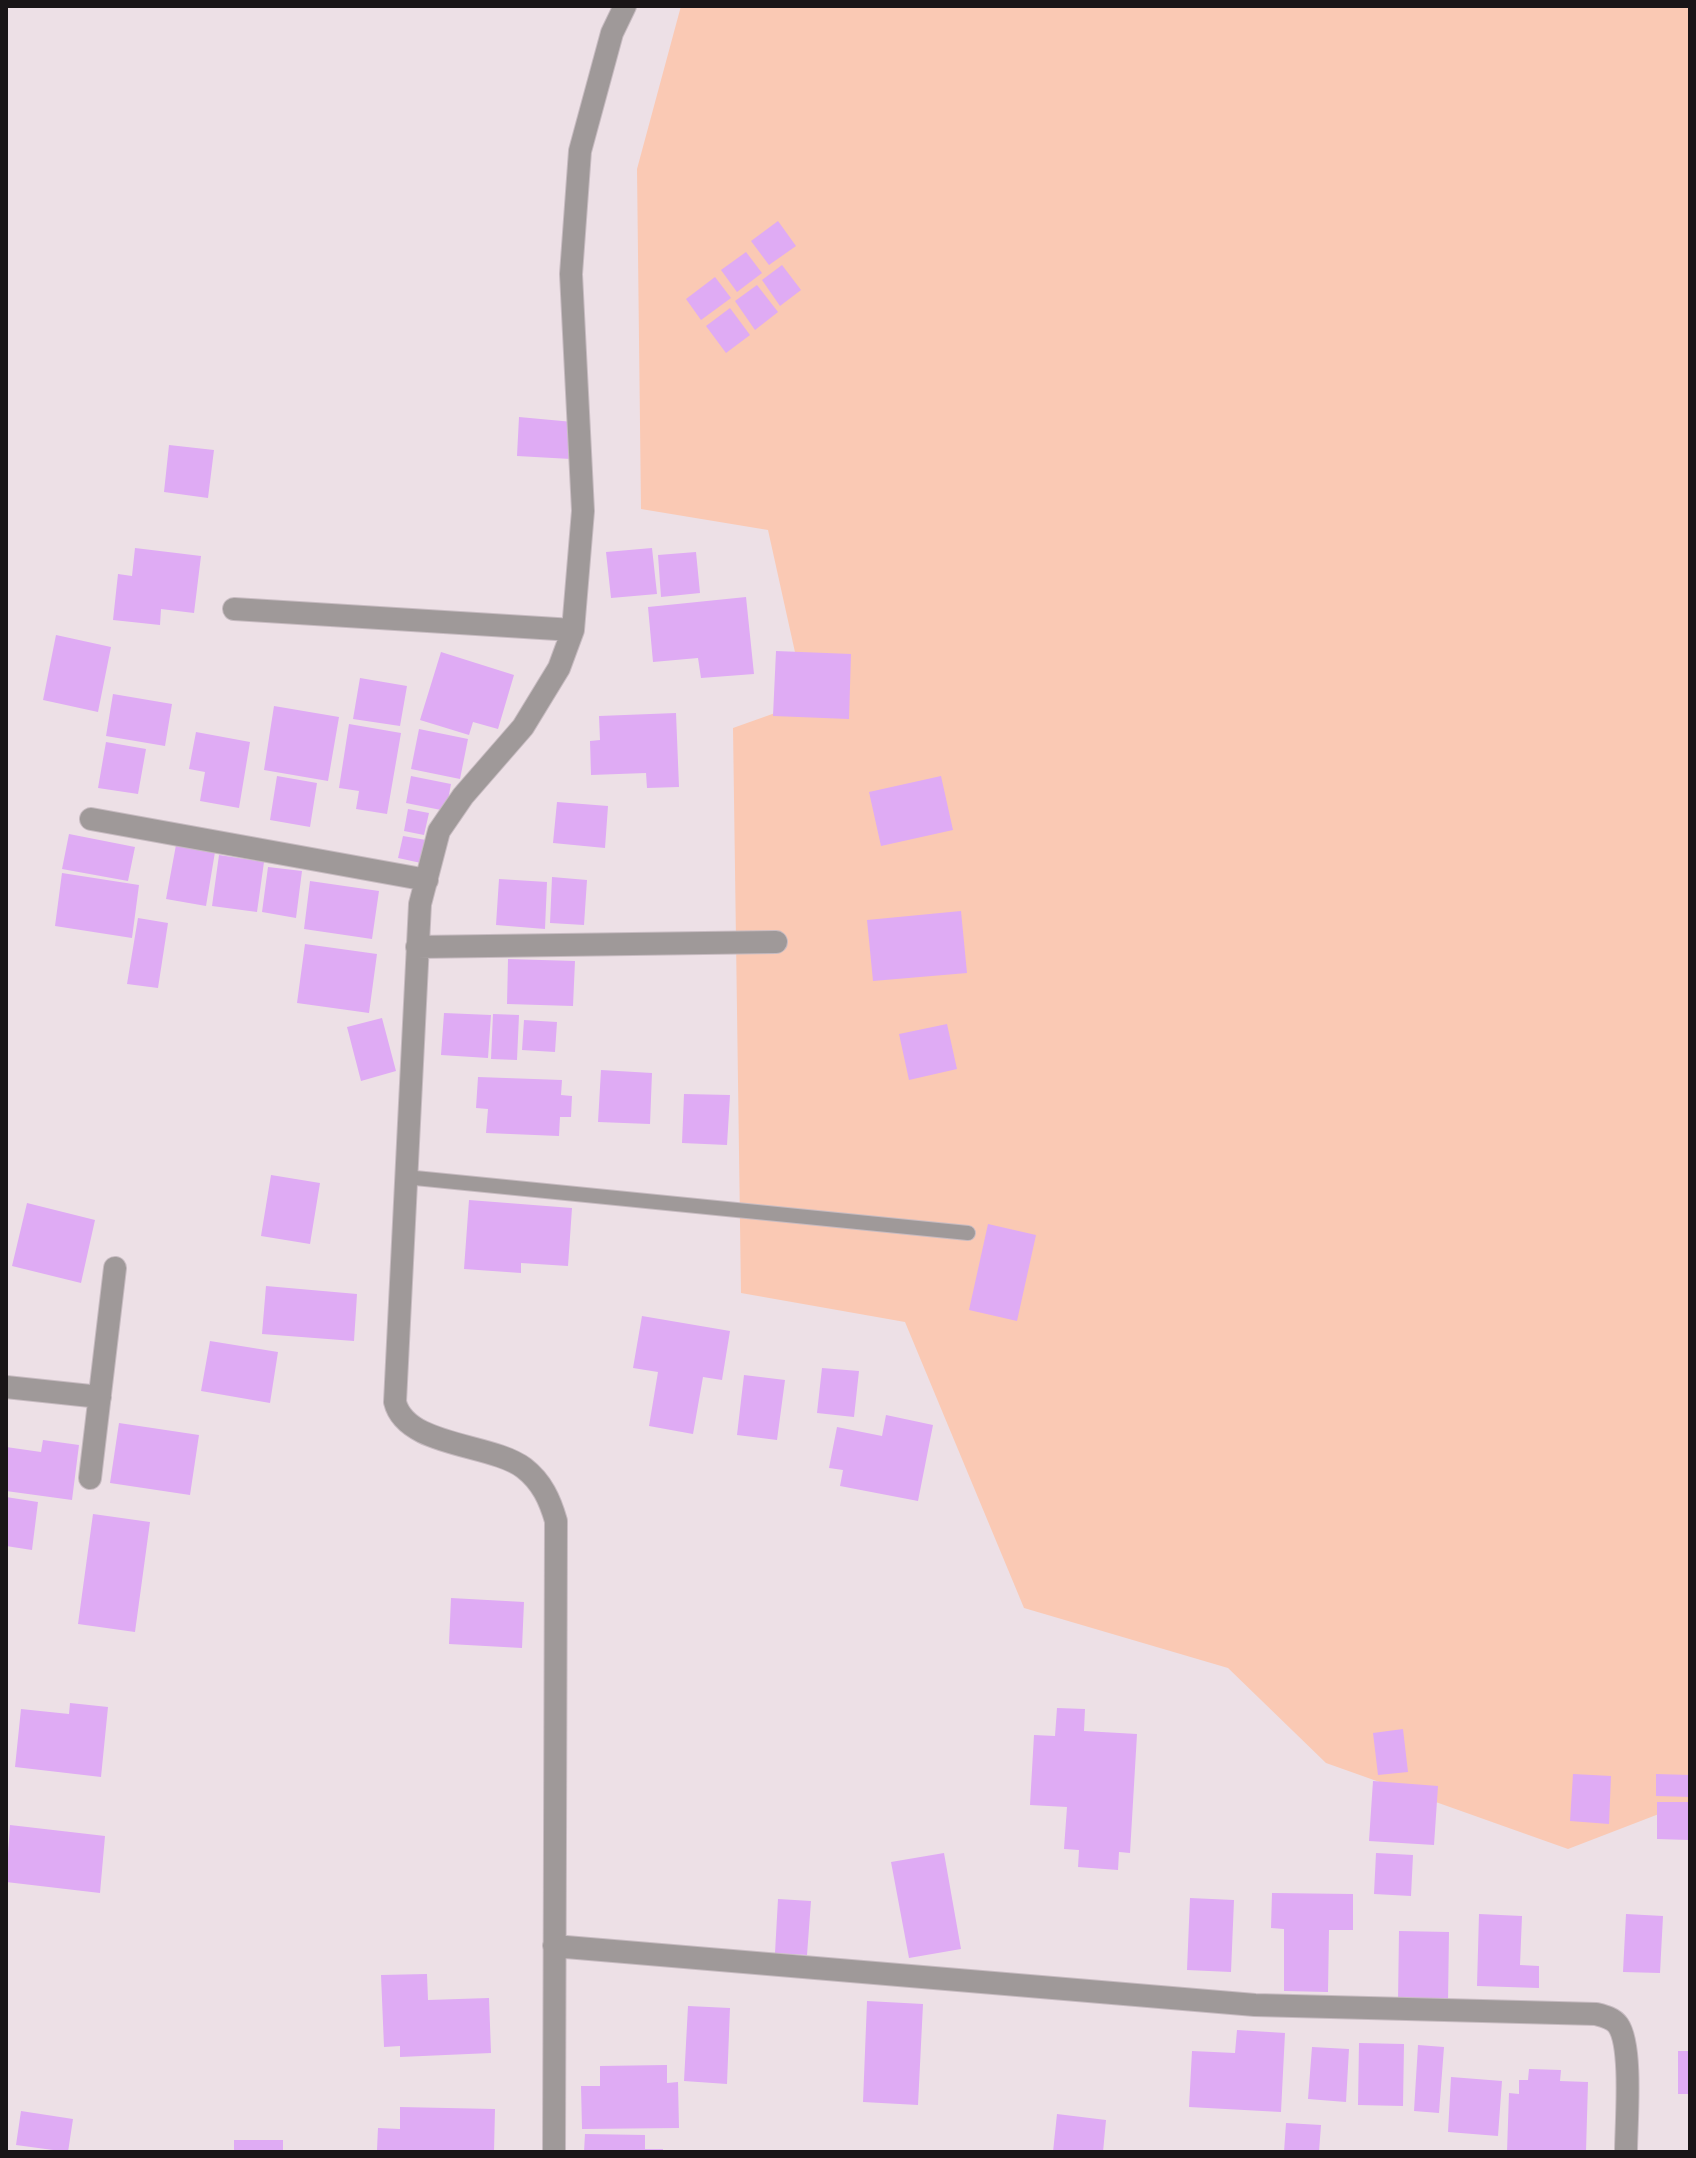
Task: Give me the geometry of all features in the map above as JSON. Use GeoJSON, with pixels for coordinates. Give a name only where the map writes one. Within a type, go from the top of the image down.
{"type":"FeatureCollection","features":[{"type":"Feature","properties":{"kind":"street"},"geometry":{"type":"LineString","coordinates":[[554,2152],[556,1521],[551,1501],[538,1481],[522,1466],[417,1430],[397,1413],[395,1402],[420,904],[439,831],[463,796],[523,727],[559,668],[573,630],[583,511],[571,274],[580,151],[612,33],[625,6]]}},
{"type":"Feature","properties":{"kind":"street"},"geometry":{"type":"LineString","coordinates":[[234,609],[573,630]]}},
{"type":"Feature","properties":{"kind":"street"},"geometry":{"type":"LineString","coordinates":[[91,819],[427,880]]}},
{"type":"Feature","properties":{"kind":"street"},"geometry":{"type":"LineString","coordinates":[[417,947],[776,942]]}},
{"type":"Feature","properties":{"kind":"street"},"geometry":{"type":"LineString","coordinates":[[90,1478],[115,1268]]}},
{"type":"Feature","properties":{"kind":"street"},"geometry":{"type":"LineString","coordinates":[[6,1387],[100,1397]]}},
{"type":"Feature","properties":{"kind":"street"},"geometry":{"type":"LineString","coordinates":[[554,1946],[1255,2005],[1596,2014],[1610,2018],[1618,2025],[1627,2052],[1626,2152]]}},
{"type":"Feature","properties":{"kind":"lane"},"geometry":{"type":"LineString","coordinates":[[405,1177],[968,1233]]}},
{"type":"Feature","properties":{"kind":"shaded area"},"geometry":{"type":"Polygon","coordinates":[[[681,6],[1690,6],[1690,1802],[1568,1849],[1326,1763],[1228,1668],[1024,1608],[905,1322],[741,1293],[733,728],[806,702],[768,530],[641,509],[637,169],[681,6]]]}},
{"type":"Feature","properties":{"kind":"building"},"geometry":{"type":"Polygon","coordinates":[[[778,221],[796,246],[769,265],[751,241],[778,221]]]}},
{"type":"Feature","properties":{"kind":"building"},"geometry":{"type":"Polygon","coordinates":[[[746,252],[762,273],[737,292],[721,270],[746,252]]]}},
{"type":"Feature","properties":{"kind":"building"},"geometry":{"type":"Polygon","coordinates":[[[782,265],[801,290],[780,306],[762,280],[782,265]]]}},
{"type":"Feature","properties":{"kind":"building"},"geometry":{"type":"Polygon","coordinates":[[[715,277],[731,298],[701,320],[686,299],[715,277]]]}},
{"type":"Feature","properties":{"kind":"building"},"geometry":{"type":"Polygon","coordinates":[[[757,285],[778,312],[755,330],[735,301],[757,285]]]}},
{"type":"Feature","properties":{"kind":"building"},"geometry":{"type":"Polygon","coordinates":[[[730,308],[750,335],[726,353],[706,326],[730,308]]]}},
{"type":"Feature","properties":{"kind":"building"},"geometry":{"type":"Polygon","coordinates":[[[519,417],[573,422],[571,459],[517,456],[519,417]]]}},
{"type":"Feature","properties":{"kind":"building"},"geometry":{"type":"Polygon","coordinates":[[[169,445],[214,450],[208,498],[164,492],[169,445]]]}},
{"type":"Feature","properties":{"kind":"building"},"geometry":{"type":"Polygon","coordinates":[[[135,548],[201,556],[194,613],[161,609],[160,625],[113,620],[118,574],[132,576],[135,548]]]}},
{"type":"Feature","properties":{"kind":"building"},"geometry":{"type":"Polygon","coordinates":[[[652,548],[657,594],[611,598],[606,552],[652,548]]]}},
{"type":"Feature","properties":{"kind":"building"},"geometry":{"type":"Polygon","coordinates":[[[696,552],[700,593],[661,597],[658,555],[696,552]]]}},
{"type":"Feature","properties":{"kind":"building"},"geometry":{"type":"Polygon","coordinates":[[[746,597],[754,674],[701,678],[698,658],[653,662],[648,607],[746,597]]]}},
{"type":"Feature","properties":{"kind":"building"},"geometry":{"type":"Polygon","coordinates":[[[56,635],[111,647],[98,712],[43,700],[56,635]]]}},
{"type":"Feature","properties":{"kind":"building"},"geometry":{"type":"Polygon","coordinates":[[[776,651],[851,654],[849,719],[773,716],[776,651]]]}},
{"type":"Feature","properties":{"kind":"building"},"geometry":{"type":"Polygon","coordinates":[[[441,652],[514,675],[498,729],[473,722],[469,735],[420,720],[441,652]]]}},
{"type":"Feature","properties":{"kind":"building"},"geometry":{"type":"Polygon","coordinates":[[[360,678],[407,686],[400,726],[353,719],[360,678]]]}},
{"type":"Feature","properties":{"kind":"building"},"geometry":{"type":"Polygon","coordinates":[[[113,694],[172,704],[165,746],[106,736],[113,694]]]}},
{"type":"Feature","properties":{"kind":"building"},"geometry":{"type":"Polygon","coordinates":[[[274,706],[339,717],[328,781],[264,770],[274,706]]]}},
{"type":"Feature","properties":{"kind":"building"},"geometry":{"type":"Polygon","coordinates":[[[676,713],[679,787],[647,788],[646,773],[591,775],[590,741],[600,740],[599,716],[676,713]]]}},
{"type":"Feature","properties":{"kind":"building"},"geometry":{"type":"Polygon","coordinates":[[[349,724],[401,733],[387,814],[356,809],[359,791],[339,788],[349,724]]]}},
{"type":"Feature","properties":{"kind":"building"},"geometry":{"type":"Polygon","coordinates":[[[419,729],[468,739],[460,779],[411,769],[419,729]]]}},
{"type":"Feature","properties":{"kind":"building"},"geometry":{"type":"Polygon","coordinates":[[[196,732],[250,742],[239,808],[200,801],[205,772],[189,769],[196,732]]]}},
{"type":"Feature","properties":{"kind":"building"},"geometry":{"type":"Polygon","coordinates":[[[106,742],[146,749],[138,794],[98,788],[106,742]]]}},
{"type":"Feature","properties":{"kind":"building"},"geometry":{"type":"Polygon","coordinates":[[[277,776],[317,783],[310,827],[270,820],[277,776]]]}},
{"type":"Feature","properties":{"kind":"building"},"geometry":{"type":"Polygon","coordinates":[[[411,776],[451,784],[446,811],[406,803],[411,776]]]}},
{"type":"Feature","properties":{"kind":"building"},"geometry":{"type":"Polygon","coordinates":[[[941,776],[953,830],[881,846],[869,792],[941,776]]]}},
{"type":"Feature","properties":{"kind":"building"},"geometry":{"type":"Polygon","coordinates":[[[557,802],[608,806],[605,848],[553,843],[557,802]]]}},
{"type":"Feature","properties":{"kind":"building"},"geometry":{"type":"Polygon","coordinates":[[[408,809],[429,813],[424,835],[404,831],[408,809]]]}},
{"type":"Feature","properties":{"kind":"building"},"geometry":{"type":"Polygon","coordinates":[[[69,834],[135,847],[128,881],[62,869],[69,834]]]}},
{"type":"Feature","properties":{"kind":"building"},"geometry":{"type":"Polygon","coordinates":[[[403,836],[426,840],[421,863],[398,858],[403,836]]]}},
{"type":"Feature","properties":{"kind":"building"},"geometry":{"type":"Polygon","coordinates":[[[176,845],[215,852],[206,906],[166,899],[176,845]]]}},
{"type":"Feature","properties":{"kind":"building"},"geometry":{"type":"Polygon","coordinates":[[[219,855],[264,862],[257,912],[212,906],[219,855]]]}},
{"type":"Feature","properties":{"kind":"building"},"geometry":{"type":"Polygon","coordinates":[[[268,867],[302,871],[296,918],[262,912],[268,867]]]}},
{"type":"Feature","properties":{"kind":"building"},"geometry":{"type":"Polygon","coordinates":[[[62,873],[139,885],[132,938],[55,926],[62,873]]]}},
{"type":"Feature","properties":{"kind":"building"},"geometry":{"type":"Polygon","coordinates":[[[552,877],[587,880],[584,925],[550,923],[552,877]]]}},
{"type":"Feature","properties":{"kind":"building"},"geometry":{"type":"Polygon","coordinates":[[[499,879],[547,882],[545,929],[496,925],[499,879]]]}},
{"type":"Feature","properties":{"kind":"building"},"geometry":{"type":"Polygon","coordinates":[[[310,881],[379,891],[372,939],[304,929],[310,881]]]}},
{"type":"Feature","properties":{"kind":"building"},"geometry":{"type":"Polygon","coordinates":[[[961,911],[967,973],[873,981],[867,920],[961,911]]]}},
{"type":"Feature","properties":{"kind":"building"},"geometry":{"type":"Polygon","coordinates":[[[138,918],[168,923],[158,988],[127,984],[138,918]]]}},
{"type":"Feature","properties":{"kind":"building"},"geometry":{"type":"Polygon","coordinates":[[[305,944],[377,954],[369,1013],[297,1003],[305,944]]]}},
{"type":"Feature","properties":{"kind":"building"},"geometry":{"type":"Polygon","coordinates":[[[508,959],[575,961],[573,1006],[507,1004],[508,959]]]}},
{"type":"Feature","properties":{"kind":"building"},"geometry":{"type":"Polygon","coordinates":[[[444,1013],[491,1015],[488,1058],[441,1055],[444,1013]]]}},
{"type":"Feature","properties":{"kind":"building"},"geometry":{"type":"Polygon","coordinates":[[[493,1014],[519,1015],[517,1060],[491,1059],[493,1014]]]}},
{"type":"Feature","properties":{"kind":"building"},"geometry":{"type":"Polygon","coordinates":[[[382,1018],[396,1071],[361,1081],[347,1027],[382,1018]]]}},
{"type":"Feature","properties":{"kind":"building"},"geometry":{"type":"Polygon","coordinates":[[[524,1020],[557,1022],[555,1052],[522,1050],[524,1020]]]}},
{"type":"Feature","properties":{"kind":"building"},"geometry":{"type":"Polygon","coordinates":[[[947,1024],[957,1069],[909,1080],[899,1034],[947,1024]]]}},
{"type":"Feature","properties":{"kind":"building"},"geometry":{"type":"Polygon","coordinates":[[[601,1070],[652,1073],[650,1124],[598,1122],[601,1070]]]}},
{"type":"Feature","properties":{"kind":"building"},"geometry":{"type":"Polygon","coordinates":[[[478,1077],[562,1080],[561,1095],[572,1096],[571,1117],[560,1117],[559,1136],[486,1133],[488,1109],[476,1108],[478,1077]]]}},
{"type":"Feature","properties":{"kind":"building"},"geometry":{"type":"Polygon","coordinates":[[[684,1094],[730,1095],[727,1145],[682,1143],[684,1094]]]}},
{"type":"Feature","properties":{"kind":"building"},"geometry":{"type":"Polygon","coordinates":[[[271,1175],[320,1183],[310,1244],[261,1236],[271,1175]]]}},
{"type":"Feature","properties":{"kind":"building"},"geometry":{"type":"Polygon","coordinates":[[[469,1200],[572,1208],[568,1266],[521,1263],[521,1273],[464,1269],[469,1200]]]}},
{"type":"Feature","properties":{"kind":"building"},"geometry":{"type":"Polygon","coordinates":[[[27,1203],[95,1220],[81,1283],[12,1266],[27,1203]]]}},
{"type":"Feature","properties":{"kind":"building"},"geometry":{"type":"Polygon","coordinates":[[[988,1224],[1036,1235],[1017,1321],[969,1310],[988,1224]]]}},
{"type":"Feature","properties":{"kind":"building"},"geometry":{"type":"Polygon","coordinates":[[[266,1286],[357,1294],[354,1341],[262,1334],[266,1286]]]}},
{"type":"Feature","properties":{"kind":"building"},"geometry":{"type":"Polygon","coordinates":[[[642,1316],[730,1331],[722,1380],[703,1377],[693,1434],[649,1426],[658,1372],[633,1368],[642,1316]]]}},
{"type":"Feature","properties":{"kind":"building"},"geometry":{"type":"Polygon","coordinates":[[[210,1341],[278,1352],[270,1403],[201,1391],[210,1341]]]}},
{"type":"Feature","properties":{"kind":"building"},"geometry":{"type":"Polygon","coordinates":[[[822,1368],[859,1371],[854,1417],[817,1413],[822,1368]]]}},
{"type":"Feature","properties":{"kind":"building"},"geometry":{"type":"Polygon","coordinates":[[[744,1375],[785,1380],[777,1440],[737,1435],[744,1375]]]}},
{"type":"Feature","properties":{"kind":"building"},"geometry":{"type":"Polygon","coordinates":[[[886,1415],[933,1425],[918,1501],[840,1486],[843,1470],[829,1468],[837,1427],[882,1436],[886,1415]]]}},
{"type":"Feature","properties":{"kind":"building"},"geometry":{"type":"Polygon","coordinates":[[[119,1423],[199,1435],[190,1495],[110,1483],[119,1423]]]}},
{"type":"Feature","properties":{"kind":"building"},"geometry":{"type":"Polygon","coordinates":[[[43,1440],[79,1445],[72,1500],[6,1491],[6,1447],[41,1452],[43,1440]]]}},
{"type":"Feature","properties":{"kind":"building"},"geometry":{"type":"Polygon","coordinates":[[[6,1497],[38,1502],[32,1550],[6,1546],[6,1497]]]}},
{"type":"Feature","properties":{"kind":"building"},"geometry":{"type":"Polygon","coordinates":[[[93,1514],[150,1522],[135,1632],[78,1624],[93,1514]]]}},
{"type":"Feature","properties":{"kind":"building"},"geometry":{"type":"Polygon","coordinates":[[[451,1598],[524,1602],[522,1648],[449,1644],[451,1598]]]}},
{"type":"Feature","properties":{"kind":"building"},"geometry":{"type":"Polygon","coordinates":[[[70,1703],[108,1707],[101,1777],[15,1767],[21,1709],[69,1714],[70,1703]]]}},
{"type":"Feature","properties":{"kind":"building"},"geometry":{"type":"Polygon","coordinates":[[[1057,1708],[1085,1709],[1084,1731],[1137,1734],[1130,1853],[1119,1852],[1118,1870],[1078,1867],[1079,1850],[1064,1849],[1067,1807],[1030,1805],[1034,1735],[1055,1736],[1057,1708]]]}},
{"type":"Feature","properties":{"kind":"building"},"geometry":{"type":"Polygon","coordinates":[[[1403,1729],[1408,1772],[1378,1775],[1373,1733],[1403,1729]]]}},
{"type":"Feature","properties":{"kind":"building"},"geometry":{"type":"Polygon","coordinates":[[[1573,1774],[1611,1776],[1609,1824],[1570,1821],[1573,1774]]]}},
{"type":"Feature","properties":{"kind":"building"},"geometry":{"type":"Polygon","coordinates":[[[1656,1774],[1690,1775],[1690,1797],[1656,1796],[1656,1774]]]}},
{"type":"Feature","properties":{"kind":"building"},"geometry":{"type":"Polygon","coordinates":[[[1373,1781],[1438,1786],[1434,1845],[1369,1841],[1373,1781]]]}},
{"type":"Feature","properties":{"kind":"building"},"geometry":{"type":"Polygon","coordinates":[[[1657,1802],[1690,1802],[1689,1840],[1657,1839],[1657,1802]]]}},
{"type":"Feature","properties":{"kind":"building"},"geometry":{"type":"Polygon","coordinates":[[[10,1825],[105,1836],[100,1893],[6,1882],[10,1825]]]}},
{"type":"Feature","properties":{"kind":"building"},"geometry":{"type":"Polygon","coordinates":[[[944,1853],[961,1949],[909,1958],[891,1862],[944,1853]]]}},
{"type":"Feature","properties":{"kind":"building"},"geometry":{"type":"Polygon","coordinates":[[[1376,1853],[1413,1855],[1411,1896],[1374,1894],[1376,1853]]]}},
{"type":"Feature","properties":{"kind":"building"},"geometry":{"type":"Polygon","coordinates":[[[1272,1893],[1353,1894],[1353,1930],[1329,1930],[1328,1992],[1284,1991],[1284,1929],[1271,1928],[1272,1893]]]}},
{"type":"Feature","properties":{"kind":"building"},"geometry":{"type":"Polygon","coordinates":[[[1190,1898],[1234,1900],[1231,1972],[1187,1970],[1190,1898]]]}},
{"type":"Feature","properties":{"kind":"building"},"geometry":{"type":"Polygon","coordinates":[[[778,1899],[811,1901],[807,1955],[775,1953],[778,1899]]]}},
{"type":"Feature","properties":{"kind":"building"},"geometry":{"type":"Polygon","coordinates":[[[1479,1914],[1522,1916],[1520,1965],[1539,1966],[1539,1988],[1477,1986],[1479,1914]]]}},
{"type":"Feature","properties":{"kind":"building"},"geometry":{"type":"Polygon","coordinates":[[[1626,1914],[1663,1916],[1660,1973],[1623,1972],[1626,1914]]]}},
{"type":"Feature","properties":{"kind":"building"},"geometry":{"type":"Polygon","coordinates":[[[1399,1931],[1449,1932],[1448,2002],[1398,2002],[1399,1931]]]}},
{"type":"Feature","properties":{"kind":"building"},"geometry":{"type":"Polygon","coordinates":[[[427,1974],[428,2000],[489,1998],[491,2053],[400,2057],[400,2046],[384,2047],[381,1975],[427,1974]]]}},
{"type":"Feature","properties":{"kind":"building"},"geometry":{"type":"Polygon","coordinates":[[[867,2001],[923,2004],[918,2105],[863,2102],[867,2001]]]}},
{"type":"Feature","properties":{"kind":"building"},"geometry":{"type":"Polygon","coordinates":[[[688,2006],[730,2008],[727,2084],[684,2081],[688,2006]]]}},
{"type":"Feature","properties":{"kind":"building"},"geometry":{"type":"Polygon","coordinates":[[[1237,2030],[1285,2033],[1281,2112],[1189,2107],[1192,2051],[1235,2053],[1237,2030]]]}},
{"type":"Feature","properties":{"kind":"building"},"geometry":{"type":"Polygon","coordinates":[[[1359,2043],[1404,2044],[1403,2106],[1358,2105],[1359,2043]]]}},
{"type":"Feature","properties":{"kind":"building"},"geometry":{"type":"Polygon","coordinates":[[[1418,2045],[1444,2047],[1439,2113],[1414,2111],[1418,2045]]]}},
{"type":"Feature","properties":{"kind":"building"},"geometry":{"type":"Polygon","coordinates":[[[1312,2047],[1349,2049],[1346,2102],[1308,2099],[1312,2047]]]}},
{"type":"Feature","properties":{"kind":"building"},"geometry":{"type":"Polygon","coordinates":[[[1678,2051],[1690,2051],[1690,2094],[1678,2094],[1678,2051]]]}},
{"type":"Feature","properties":{"kind":"building"},"geometry":{"type":"Polygon","coordinates":[[[667,2065],[667,2083],[678,2082],[679,2128],[582,2129],[581,2086],[600,2086],[600,2066],[667,2065]]]}},
{"type":"Feature","properties":{"kind":"building"},"geometry":{"type":"Polygon","coordinates":[[[1529,2069],[1561,2070],[1560,2081],[1588,2082],[1586,2152],[1507,2152],[1509,2093],[1519,2094],[1519,2080],[1528,2080],[1529,2069]]]}},
{"type":"Feature","properties":{"kind":"building"},"geometry":{"type":"Polygon","coordinates":[[[1451,2077],[1502,2081],[1498,2136],[1448,2132],[1451,2077]]]}},
{"type":"Feature","properties":{"kind":"building"},"geometry":{"type":"Polygon","coordinates":[[[400,2107],[495,2109],[494,2152],[377,2150],[378,2128],[400,2129],[400,2107]]]}},
{"type":"Feature","properties":{"kind":"building"},"geometry":{"type":"Polygon","coordinates":[[[21,2111],[73,2119],[68,2152],[16,2145],[21,2111]]]}},
{"type":"Feature","properties":{"kind":"building"},"geometry":{"type":"Polygon","coordinates":[[[1057,2114],[1106,2120],[1103,2152],[1053,2152],[1057,2114]]]}},
{"type":"Feature","properties":{"kind":"building"},"geometry":{"type":"Polygon","coordinates":[[[1286,2123],[1321,2125],[1319,2152],[1284,2152],[1286,2123]]]}},
{"type":"Feature","properties":{"kind":"building"},"geometry":{"type":"Polygon","coordinates":[[[585,2134],[645,2135],[645,2149],[663,2149],[663,2152],[584,2152],[585,2134]]]}},
{"type":"Feature","properties":{"kind":"building"},"geometry":{"type":"Polygon","coordinates":[[[234,2140],[283,2140],[283,2152],[234,2152],[234,2140]]]}}]}
